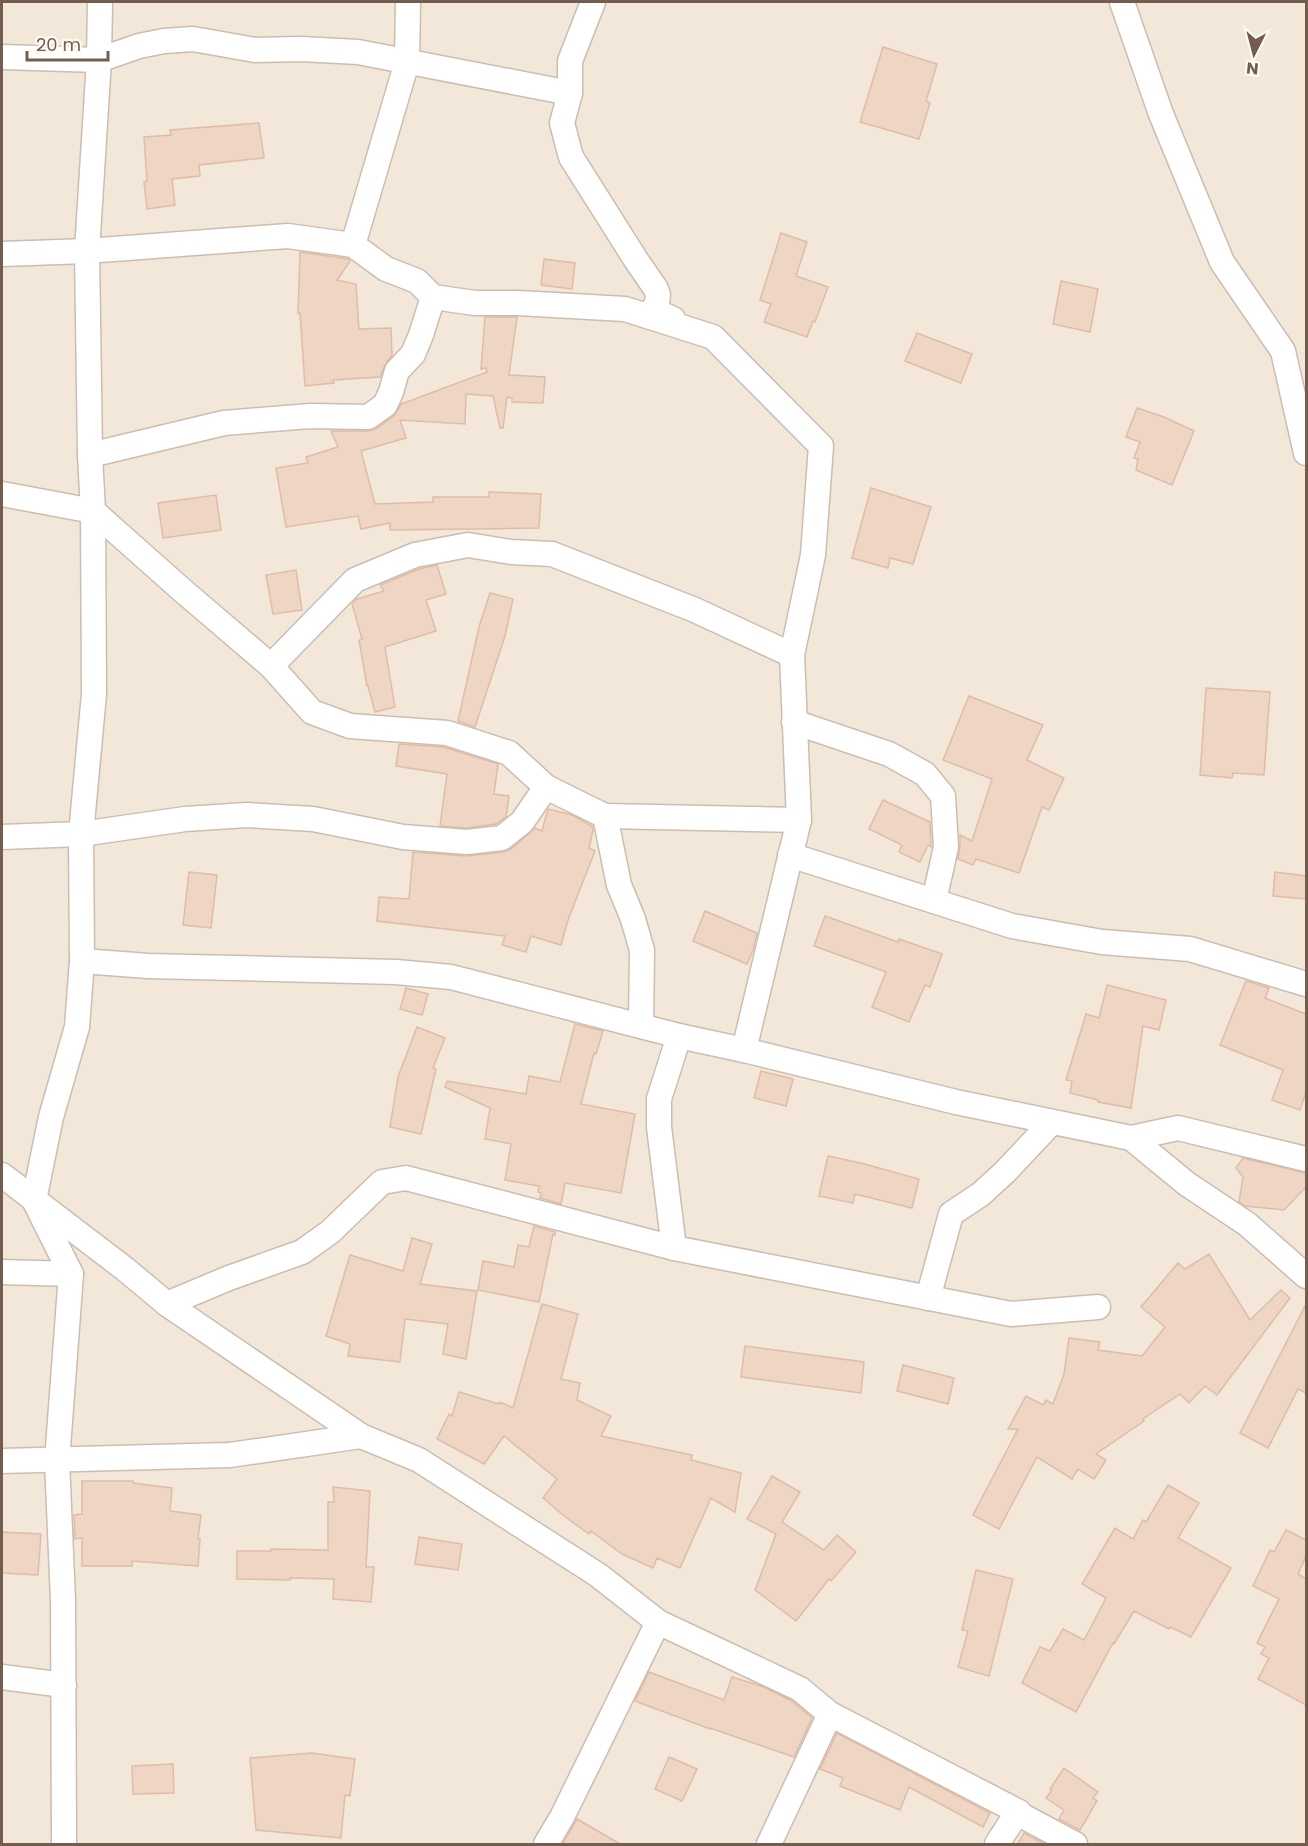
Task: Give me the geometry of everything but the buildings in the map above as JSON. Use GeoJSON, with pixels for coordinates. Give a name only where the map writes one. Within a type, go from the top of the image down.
{"type":"FeatureCollection","features":[{"type":"Feature","properties":{"kind":"street"},"geometry":{"type":"LineString","coordinates":[[64,1845],[63,1600],[57,1461],[71,1274],[34,1200],[51,1117],[78,1027],[82,961],[81,834],[94,694],[93,511],[87,251],[99,60],[100,2]]}},
{"type":"Feature","properties":{"kind":"street"},"geometry":{"type":"LineString","coordinates":[[353,245],[407,62],[408,2]]}},
{"type":"Feature","properties":{"kind":"street"},"geometry":{"type":"LineString","coordinates":[[593,2],[570,61],[570,93],[562,123],[572,157],[656,289],[657,303],[653,310],[713,338],[821,446],[813,555],[792,655],[799,820],[744,1050]]}},
{"type":"Feature","properties":{"kind":"street"},"geometry":{"type":"LineString","coordinates":[[1122,2],[1161,114],[1222,262],[1283,351],[1306,453]]}},
{"type":"Feature","properties":{"kind":"street"},"geometry":{"type":"LineString","coordinates":[[2,57],[99,60],[139,46],[193,39],[255,50],[358,51],[570,93]]}},
{"type":"Feature","properties":{"kind":"street"},"geometry":{"type":"LineString","coordinates":[[2,254],[87,251],[288,236],[353,245],[386,269],[417,281],[433,297],[475,303],[625,309],[713,338]]}},
{"type":"Feature","properties":{"kind":"street"},"geometry":{"type":"LineString","coordinates":[[90,455],[224,423],[310,416],[368,417],[384,405],[391,392],[397,371],[413,354],[433,297]]}},
{"type":"Feature","properties":{"kind":"street"},"geometry":{"type":"LineString","coordinates":[[2,494],[93,511],[271,666],[312,712],[350,726],[447,733],[509,753],[546,787],[605,816],[799,820]]}},
{"type":"Feature","properties":{"kind":"street"},"geometry":{"type":"LineString","coordinates":[[271,666],[355,580],[415,555],[468,545],[511,552],[552,554],[695,610],[792,655]]}},
{"type":"Feature","properties":{"kind":"street"},"geometry":{"type":"LineString","coordinates":[[795,722],[889,754],[926,774],[943,796],[946,847],[934,901]]}},
{"type":"Feature","properties":{"kind":"street"},"geometry":{"type":"LineString","coordinates":[[2,837],[81,834],[185,819],[247,815],[313,819],[403,837],[467,842],[502,838],[522,822],[546,787]]}},
{"type":"Feature","properties":{"kind":"street"},"geometry":{"type":"LineString","coordinates":[[605,816],[619,885],[633,919],[642,950],[641,1025]]}},
{"type":"Feature","properties":{"kind":"street"},"geometry":{"type":"LineString","coordinates":[[790,855],[1012,926],[1102,942],[1190,950],[1306,984]]}},
{"type":"Feature","properties":{"kind":"street"},"geometry":{"type":"LineString","coordinates":[[82,961],[148,966],[396,972],[451,977],[680,1036],[956,1102],[1131,1138],[1178,1128],[1306,1159]]}},
{"type":"Feature","properties":{"kind":"street"},"geometry":{"type":"LineString","coordinates":[[674,1248],[658,1126],[659,1099],[680,1036]]}},
{"type":"Feature","properties":{"kind":"street"},"geometry":{"type":"LineString","coordinates":[[928,1298],[951,1214],[981,1194],[1052,1122]]}},
{"type":"Feature","properties":{"kind":"street"},"geometry":{"type":"LineString","coordinates":[[1131,1138],[1187,1184],[1247,1224],[1306,1275]]}},
{"type":"Feature","properties":{"kind":"street"},"geometry":{"type":"LineString","coordinates":[[2,1175],[167,1304],[361,1436],[419,1460],[598,1575],[658,1622],[800,1689],[830,1714],[1019,1812],[1017,1813],[1075,1845]]}},
{"type":"Feature","properties":{"kind":"street"},"geometry":{"type":"LineString","coordinates":[[167,1304],[229,1278],[302,1252],[330,1232],[382,1182],[406,1178],[674,1248],[1011,1314],[1098,1307]]}},
{"type":"Feature","properties":{"kind":"street"},"geometry":{"type":"LineString","coordinates":[[2,1272],[71,1274]]}},
{"type":"Feature","properties":{"kind":"street"},"geometry":{"type":"LineString","coordinates":[[2,1461],[230,1455],[361,1436]]}},
{"type":"Feature","properties":{"kind":"street"},"geometry":{"type":"LineString","coordinates":[[546,1845],[658,1622]]}},
{"type":"Feature","properties":{"kind":"street"},"geometry":{"type":"LineString","coordinates":[[2,1677],[64,1685]]}},
{"type":"Feature","properties":{"kind":"street"},"geometry":{"type":"LineString","coordinates":[[769,1845],[830,1714]]}},
{"type":"Feature","properties":{"kind":"street"},"geometry":{"type":"LineString","coordinates":[[997,1845],[1017,1813]]}},
{"type":"Feature","properties":{"kind":"shaded area"},"geometry":{"type":"Polygon","coordinates":[[[2,2],[1306,2],[1306,1844],[2,1844],[2,2]]]}}]}
